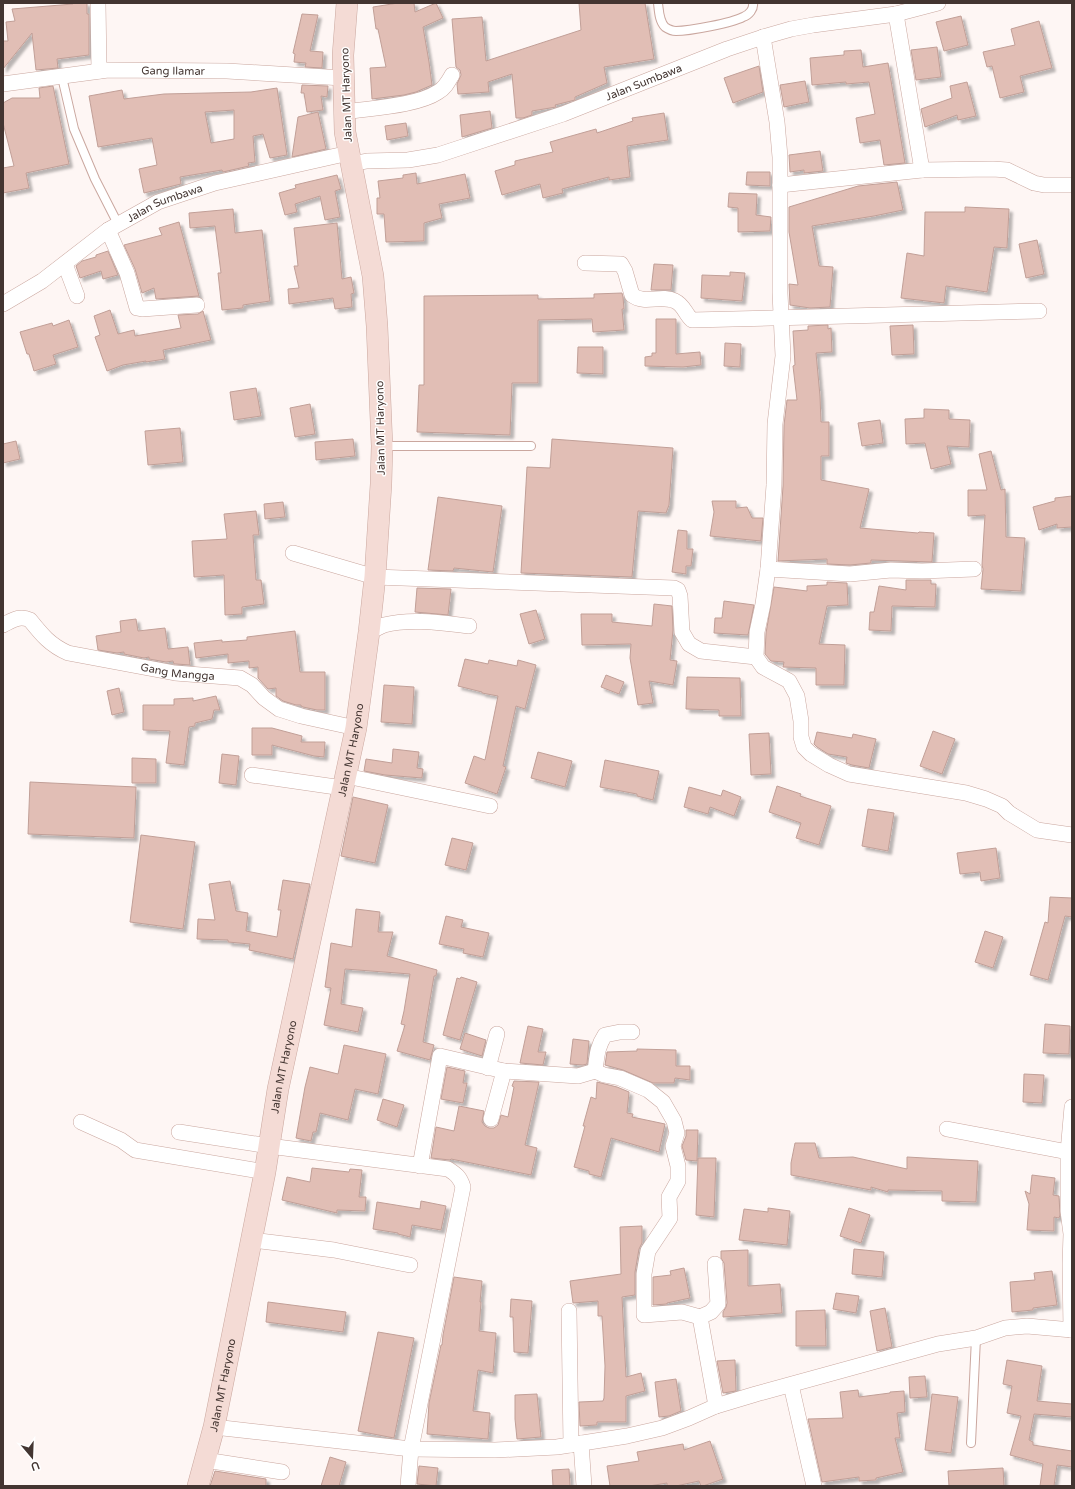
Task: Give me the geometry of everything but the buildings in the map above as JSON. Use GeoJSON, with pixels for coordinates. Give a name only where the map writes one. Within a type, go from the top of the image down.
{"type":"FeatureCollection","features":[{"type":"Feature","properties":{"kind":"main road","name":"Jalan MT Haryono"},"geometry":{"type":"LineString","coordinates":[[198,1486],[214,1427],[252,1240],[287,1046],[356,728],[375,577],[382,446],[377,326],[373,276],[345,132],[343,55],[347,3]]}},
{"type":"Feature","properties":{"kind":"street"},"geometry":{"type":"LineString","coordinates":[[98,3],[99,70]]}},
{"type":"Feature","properties":{"kind":"street","name":"Jalan Sumbawa"},"geometry":{"type":"LineString","coordinates":[[3,304],[24,293],[113,227],[158,202],[190,190],[215,183],[350,158],[367,161],[408,160],[438,155],[563,114],[727,49],[763,37],[791,29],[813,25],[896,14],[938,3]]}},
{"type":"Feature","properties":{"kind":"street"},"geometry":{"type":"LineString","coordinates":[[896,14],[922,170]]}},
{"type":"Feature","properties":{"kind":"street"},"geometry":{"type":"LineString","coordinates":[[763,37],[777,122],[780,158],[783,356],[775,424],[774,485],[768,568],[757,632],[756,657],[763,667],[789,681],[798,700],[801,721],[801,737],[804,746],[811,754],[829,765],[849,774],[966,793],[1002,806],[1009,813],[1037,830],[1072,835]]}},
{"type":"Feature","properties":{"kind":"street","name":"Gang Ilamar"},"geometry":{"type":"LineString","coordinates":[[3,84],[62,77],[99,70],[227,70],[343,78]]}},
{"type":"Feature","properties":{"kind":"street"},"geometry":{"type":"LineString","coordinates":[[345,112],[412,102],[425,98],[438,92],[447,85],[452,75]]}},
{"type":"Feature","properties":{"kind":"street"},"geometry":{"type":"LineString","coordinates":[[780,185],[922,170],[993,169],[1007,170],[1034,183],[1044,185],[1072,185]]}},
{"type":"Feature","properties":{"kind":"street"},"geometry":{"type":"LineString","coordinates":[[113,227],[138,308],[142,309],[197,305]]}},
{"type":"Feature","properties":{"kind":"street"},"geometry":{"type":"LineString","coordinates":[[585,263],[621,264],[625,271],[632,294],[641,299],[669,299],[674,301],[680,305],[692,320],[1039,311]]}},
{"type":"Feature","properties":{"kind":"street"},"geometry":{"type":"LineString","coordinates":[[65,264],[77,296]]}},
{"type":"Feature","properties":{"kind":"street"},"geometry":{"type":"LineString","coordinates":[[293,553],[375,577],[674,588],[678,590],[680,596],[682,632],[689,644],[701,651],[756,657]]}},
{"type":"Feature","properties":{"kind":"street"},"geometry":{"type":"LineString","coordinates":[[768,568],[850,574],[892,570],[922,571],[974,569]]}},
{"type":"Feature","properties":{"kind":"street","name":"Gang Mangga"},"geometry":{"type":"LineString","coordinates":[[3,625],[15,619],[28,619],[43,637],[56,647],[68,653],[175,673],[240,678],[252,685],[264,698],[279,709],[301,716],[356,728]]}},
{"type":"Feature","properties":{"kind":"street"},"geometry":{"type":"LineString","coordinates":[[369,632],[384,626],[409,622],[432,622],[469,626]]}},
{"type":"Feature","properties":{"kind":"street"},"geometry":{"type":"LineString","coordinates":[[252,775],[344,782],[490,806]]}},
{"type":"Feature","properties":{"kind":"street"},"geometry":{"type":"LineString","coordinates":[[595,1071],[599,1044],[605,1035],[620,1032],[632,1032]]}},
{"type":"Feature","properties":{"kind":"street"},"geometry":{"type":"LineString","coordinates":[[488,1068],[497,1034]]}},
{"type":"Feature","properties":{"kind":"street"},"geometry":{"type":"LineString","coordinates":[[420,1166],[440,1056],[504,1071],[578,1076],[595,1071],[604,1075],[620,1078],[648,1090],[663,1102],[674,1121],[677,1133],[673,1146],[678,1166],[678,1182],[669,1197],[670,1218],[648,1252],[644,1274],[644,1315],[682,1312],[700,1317],[711,1312],[718,1304],[715,1264]]}},
{"type":"Feature","properties":{"kind":"street"},"geometry":{"type":"LineString","coordinates":[[491,1119],[504,1071]]}},
{"type":"Feature","properties":{"kind":"street"},"geometry":{"type":"LineString","coordinates":[[214,1427],[411,1449],[495,1450],[576,1444],[627,1436],[662,1428],[716,1406],[938,1344],[976,1338],[1005,1328],[1027,1326],[1072,1330],[1070,1264],[1071,1234],[1068,1211],[1068,1152],[1072,1107]]}},
{"type":"Feature","properties":{"kind":"street"},"geometry":{"type":"LineString","coordinates":[[81,1122],[121,1140],[135,1150],[265,1172]]}},
{"type":"Feature","properties":{"kind":"street"},"geometry":{"type":"LineString","coordinates":[[946,1129],[1068,1152]]}},
{"type":"Feature","properties":{"kind":"street"},"geometry":{"type":"LineString","coordinates":[[179,1132],[269,1146],[448,1169],[456,1174],[461,1180],[463,1187],[411,1449],[408,1486]]}},
{"type":"Feature","properties":{"kind":"street"},"geometry":{"type":"LineString","coordinates":[[252,1240],[334,1250],[410,1265]]}},
{"type":"Feature","properties":{"kind":"street"},"geometry":{"type":"LineString","coordinates":[[569,1311],[576,1444],[584,1486]]}},
{"type":"Feature","properties":{"kind":"street"},"geometry":{"type":"LineString","coordinates":[[700,1317],[716,1406]]}},
{"type":"Feature","properties":{"kind":"street"},"geometry":{"type":"LineString","coordinates":[[791,1385],[814,1486]]}},
{"type":"Feature","properties":{"kind":"street"},"geometry":{"type":"LineString","coordinates":[[205,1460],[282,1472]]}},
{"type":"Feature","properties":{"kind":"lane"},"geometry":{"type":"LineString","coordinates":[[658,3],[660,17],[663,24],[666,28],[676,31],[711,26],[743,18],[752,11],[752,3]]}},
{"type":"Feature","properties":{"kind":"lane"},"geometry":{"type":"LineString","coordinates":[[62,77],[74,129],[96,179],[113,227]]}},
{"type":"Feature","properties":{"kind":"lane"},"geometry":{"type":"LineString","coordinates":[[382,446],[531,446]]}},
{"type":"Feature","properties":{"kind":"lane"},"geometry":{"type":"LineString","coordinates":[[971,1443],[976,1338]]}}]}
